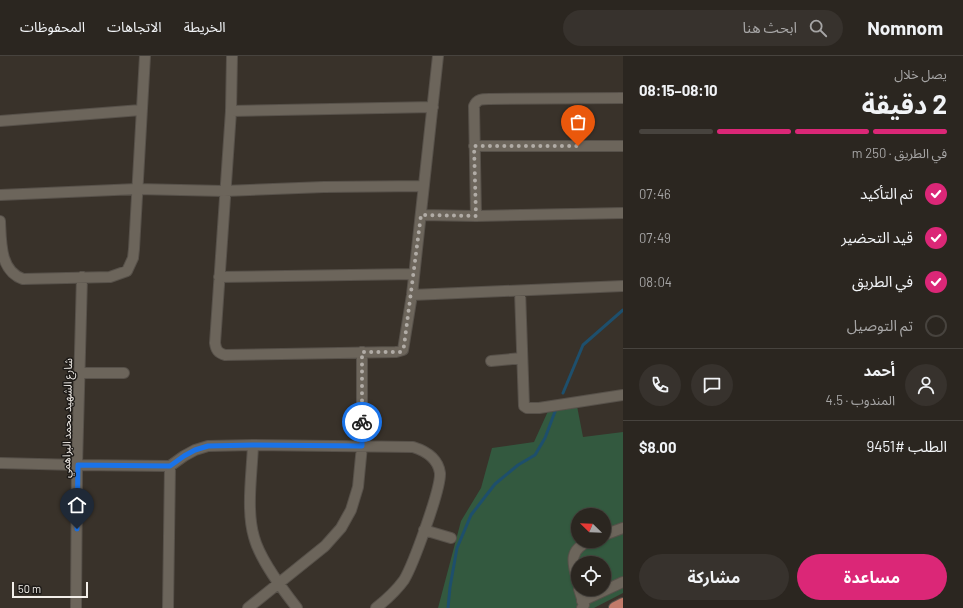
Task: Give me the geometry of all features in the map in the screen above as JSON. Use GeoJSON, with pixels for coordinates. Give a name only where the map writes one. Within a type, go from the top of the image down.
{"type":"FeatureCollection","features":[{"type":"Feature","properties":{"kind":"main road"},"geometry":{"type":"LineString","coordinates":[[616,608],[623,604]]}},
{"type":"Feature","properties":{"kind":"street"},"geometry":{"type":"LineString","coordinates":[[0,221],[2,258],[5,266],[15,277],[23,279],[110,276],[127,270],[134,249],[144,56]]}},
{"type":"Feature","properties":{"kind":"street"},"geometry":{"type":"LineString","coordinates":[[232,56],[231,111],[224,191],[215,343],[216,350],[220,354],[225,355],[396,352],[403,350],[412,295],[438,56]]}},
{"type":"Feature","properties":{"kind":"street"},"geometry":{"type":"LineString","coordinates":[[476,216],[474,106],[476,102],[480,99],[623,98]]}},
{"type":"Feature","properties":{"kind":"street"},"geometry":{"type":"LineString","coordinates":[[231,111],[433,107]]}},
{"type":"Feature","properties":{"kind":"street"},"geometry":{"type":"LineString","coordinates":[[0,121],[141,110]]}},
{"type":"Feature","properties":{"kind":"street"},"geometry":{"type":"LineString","coordinates":[[474,146],[623,146]]}},
{"type":"Feature","properties":{"kind":"street"},"geometry":{"type":"LineString","coordinates":[[0,195],[137,189],[224,191],[423,186]]}},
{"type":"Feature","properties":{"kind":"street"},"geometry":{"type":"LineString","coordinates":[[421,215],[476,216],[623,213]]}},
{"type":"Feature","properties":{"kind":"street"},"geometry":{"type":"LineString","coordinates":[[219,277],[414,274]]}},
{"type":"Feature","properties":{"kind":"street","name":"شارع الشهيد محمد البراهمي"},"geometry":{"type":"LineString","coordinates":[[76,608],[82,277]]}},
{"type":"Feature","properties":{"kind":"street"},"geometry":{"type":"LineString","coordinates":[[412,295],[623,286]]}},
{"type":"Feature","properties":{"kind":"street"},"geometry":{"type":"LineString","coordinates":[[520,291],[524,406],[527,408],[539,408],[623,395]]}},
{"type":"Feature","properties":{"kind":"street"},"geometry":{"type":"LineString","coordinates":[[248,608],[325,546],[341,528],[352,510],[358,487],[362,446],[362,352]]}},
{"type":"Feature","properties":{"kind":"street"},"geometry":{"type":"LineString","coordinates":[[492,361],[522,358]]}},
{"type":"Feature","properties":{"kind":"street"},"geometry":{"type":"LineString","coordinates":[[80,373],[124,373]]}},
{"type":"Feature","properties":{"kind":"street"},"geometry":{"type":"LineString","coordinates":[[253,445],[250,497],[251,525],[254,538],[279,584],[297,608]]}},
{"type":"Feature","properties":{"kind":"street"},"geometry":{"type":"LineString","coordinates":[[0,463],[170,466],[195,450],[208,446],[253,445],[414,447],[429,454],[433,459],[440,472],[440,482],[411,565],[403,580],[376,608]]}},
{"type":"Feature","properties":{"kind":"street"},"geometry":{"type":"LineString","coordinates":[[168,608],[170,466]]}},
{"type":"Feature","properties":{"kind":"street"},"geometry":{"type":"LineString","coordinates":[[611,533],[623,528]]}},
{"type":"Feature","properties":{"kind":"street"},"geometry":{"type":"LineString","coordinates":[[424,530],[451,538]]}},
{"type":"Feature","properties":{"kind":"street"},"geometry":{"type":"LineString","coordinates":[[582,596],[585,606],[623,582]]}},
{"type":"Feature","properties":{"kind":"green space"},"geometry":{"type":"Polygon","coordinates":[[[577,406],[583,437],[623,432],[623,593],[594,608],[438,608],[461,521],[481,488],[492,448],[534,442],[549,409],[577,406]]]}},
{"type":"Feature","properties":{"kind":"waterway"},"geometry":{"type":"LineString","coordinates":[[563,393],[583,345],[623,310]]}},
{"type":"Feature","properties":{"kind":"waterway"},"geometry":{"type":"LineString","coordinates":[[448,608],[457,548],[471,515],[495,484],[518,465],[535,455],[545,438],[556,409]]}},
{"type":"Feature","properties":{"kind":"way so far"},"geometry":{"type":"LineString","coordinates":[[362,422],[362,352],[400,352],[403,350],[412,295],[421,215],[476,216],[474,146],[578,146]]}},
{"type":"Feature","properties":{"kind":"route"},"geometry":{"type":"LineString","coordinates":[[77,529],[78,465],[170,466],[195,450],[208,446],[362,446],[362,422]]}}]}
